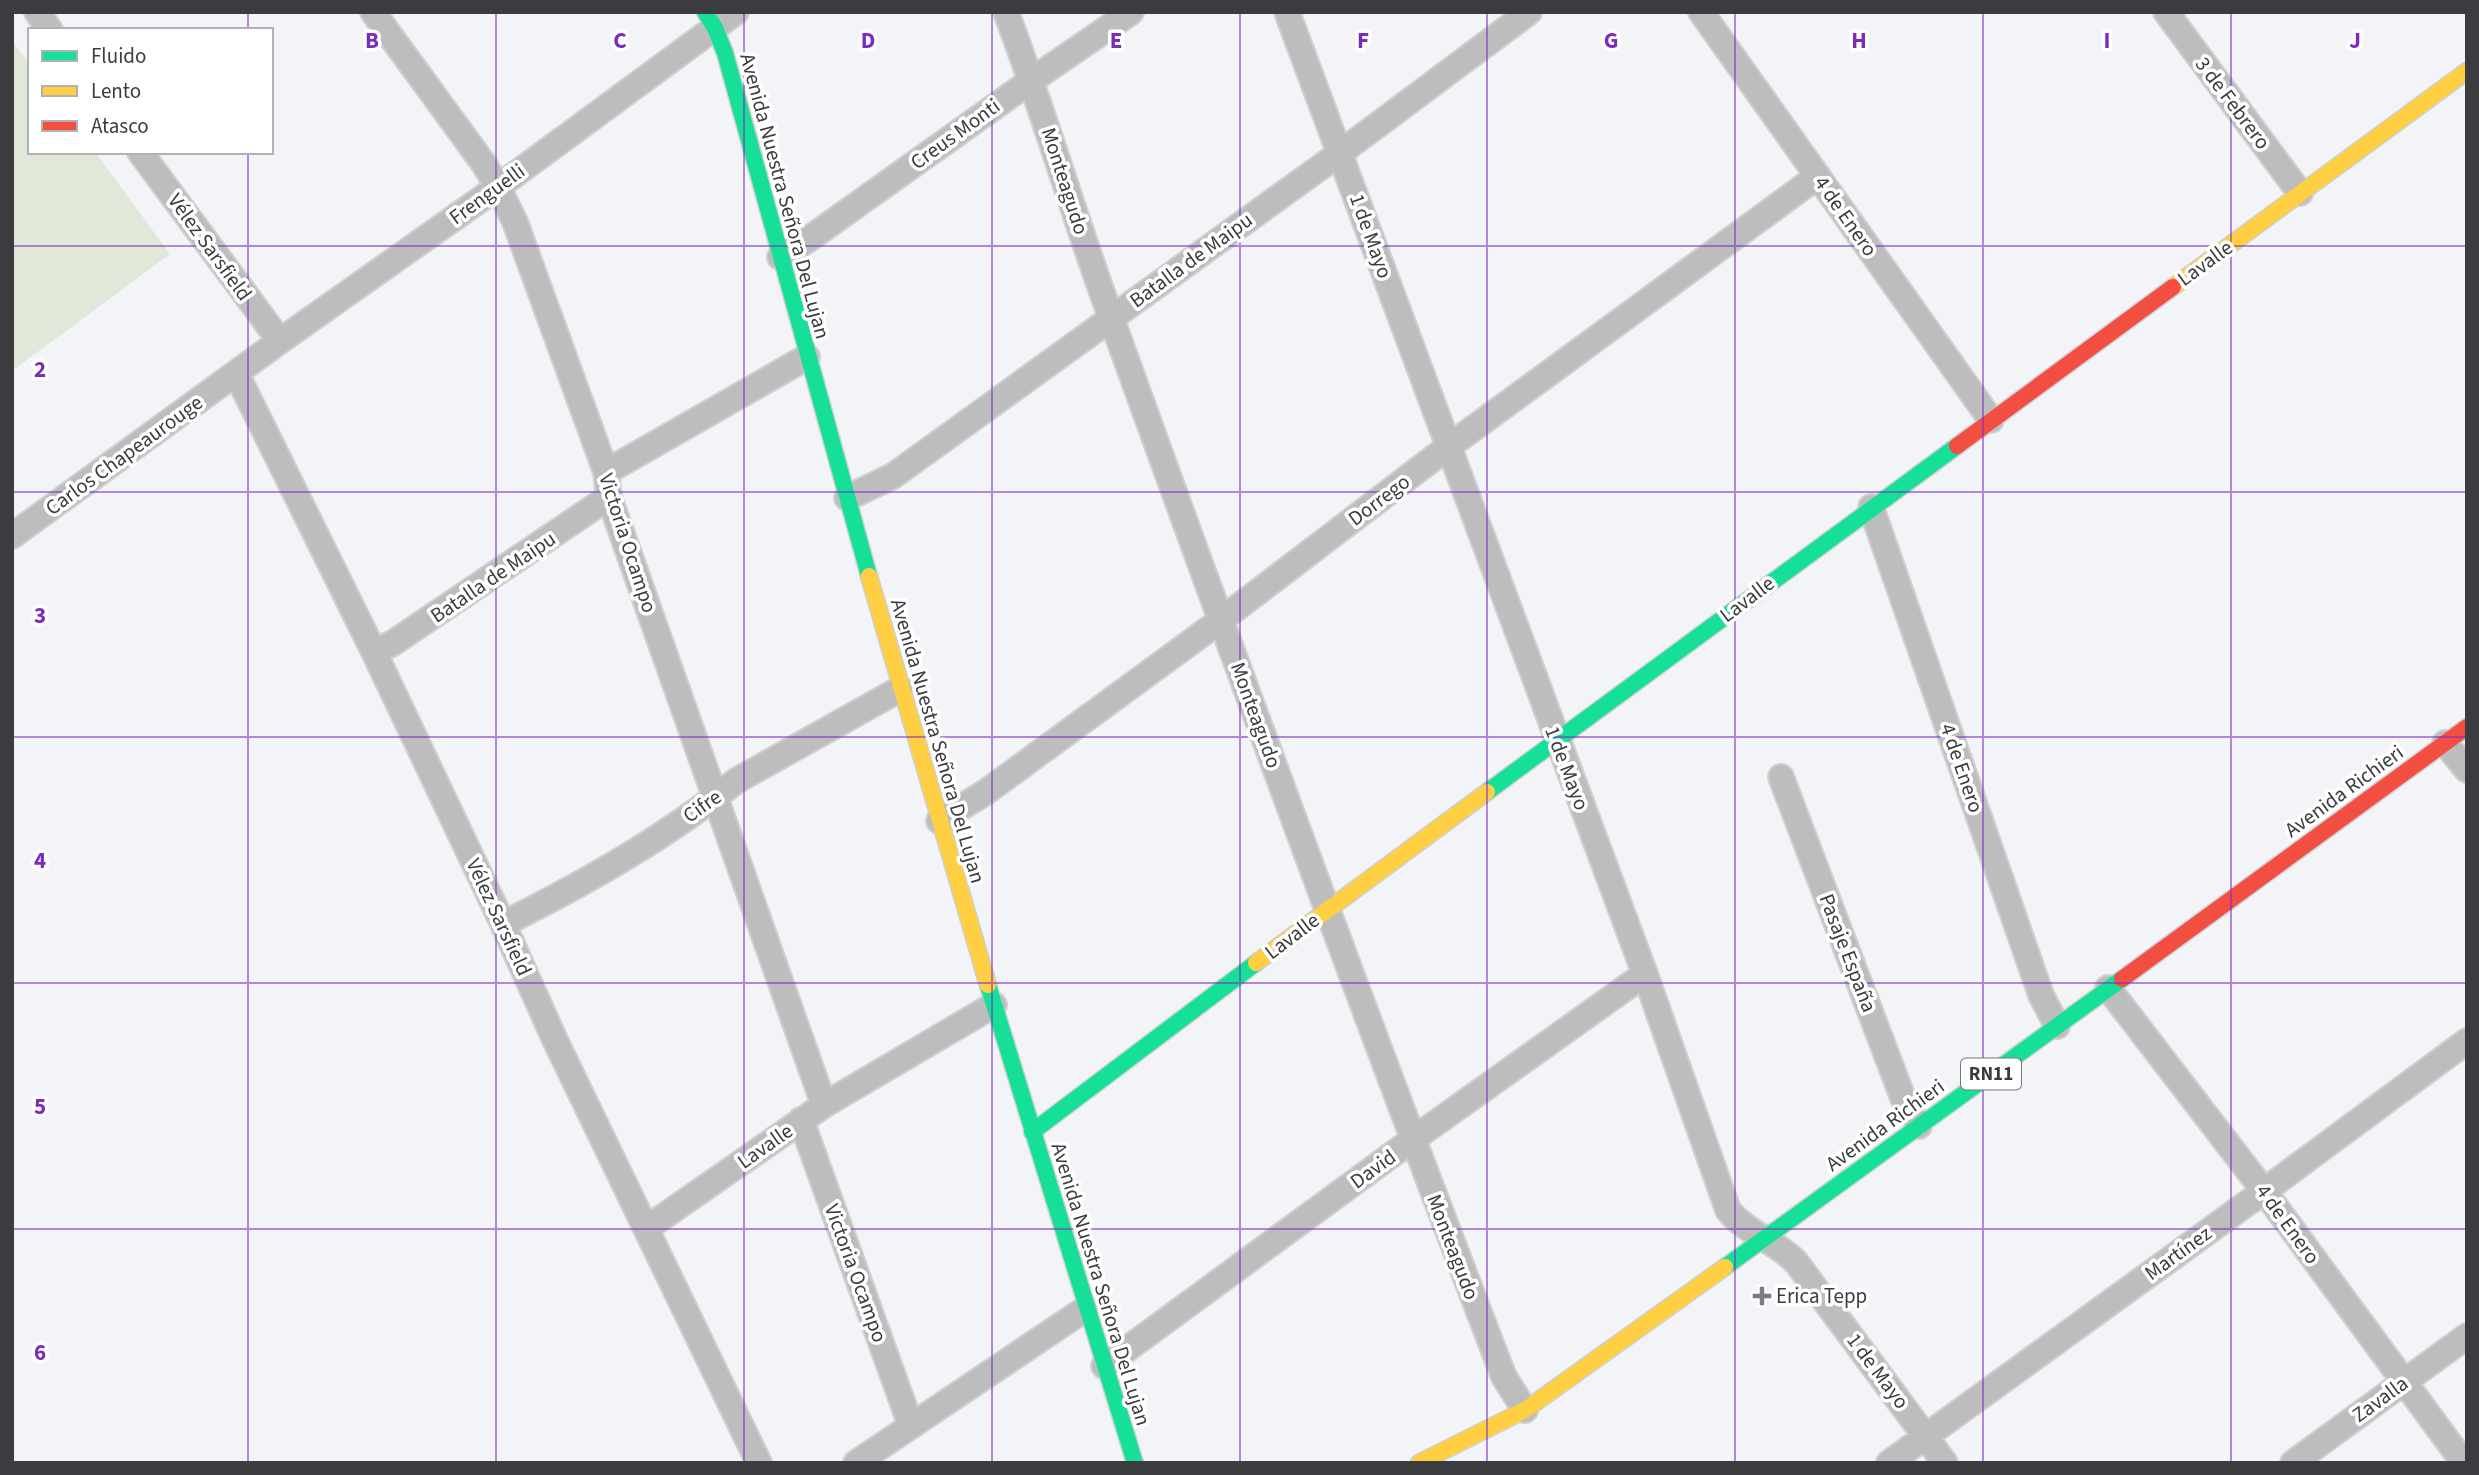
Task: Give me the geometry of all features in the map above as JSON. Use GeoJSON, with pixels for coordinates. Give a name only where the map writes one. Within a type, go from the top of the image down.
{"type":"FeatureCollection","features":[{"type":"Feature","properties":{"kind":"street"},"geometry":{"type":"LineString","coordinates":[[37,12],[49,28]]}},
{"type":"Feature","properties":{"kind":"street","name":"Victoria Ocampo"},"geometry":{"type":"LineString","coordinates":[[373,12],[484,164],[515,222],[606,472],[609,497],[824,1105]]}},
{"type":"Feature","properties":{"kind":"street","name":"Frenguelli"},"geometry":{"type":"LineString","coordinates":[[236,373],[498,187],[710,20],[736,12]]}},
{"type":"Feature","properties":{"kind":"street","name":"Monteagudo"},"geometry":{"type":"LineString","coordinates":[[1006,12],[1032,80],[1111,318],[1326,910],[1519,1414]]}},
{"type":"Feature","properties":{"kind":"street","name":"Creus Monti"},"geometry":{"type":"LineString","coordinates":[[780,257],[1131,12]]}},
{"type":"Feature","properties":{"kind":"street","name":"1 de Mayo"},"geometry":{"type":"LineString","coordinates":[[1287,12],[1645,975],[1728,1210],[1736,1220],[1787,1252],[1796,1262],[1945,1463]]}},
{"type":"Feature","properties":{"kind":"street","name":"Batalla de Maipu"},"geometry":{"type":"LineString","coordinates":[[847,498],[893,476],[1340,153],[1529,12]]}},
{"type":"Feature","properties":{"kind":"street","name":"4 de Enero"},"geometry":{"type":"LineString","coordinates":[[1701,12],[1991,420]]}},
{"type":"Feature","properties":{"kind":"street","name":"3 de Febrero"},"geometry":{"type":"LineString","coordinates":[[2166,12],[2300,193]]}},
{"type":"Feature","properties":{"kind":"street","name":"Avenida Nuestra Señora Del Lujan"},"geometry":{"type":"LineString","coordinates":[[710,20],[725,53],[900,689],[1085,1309],[1135,1463]]}},
{"type":"Feature","properties":{"kind":"street","name":"Lavalle"},"geometry":{"type":"LineString","coordinates":[[1032,1132],[1326,910],[1871,507],[2467,71]]}},
{"type":"Feature","properties":{"kind":"street","name":"Vélez Sarsfield"},"geometry":{"type":"LineString","coordinates":[[141,154],[280,341]]}},
{"type":"Feature","properties":{"kind":"street","name":"Dorrego"},"geometry":{"type":"LineString","coordinates":[[939,821],[986,792],[1221,620],[1448,447],[1818,176]]}},
{"type":"Feature","properties":{"kind":"street"},"geometry":{"type":"LineString","coordinates":[[606,472],[807,357]]}},
{"type":"Feature","properties":{"kind":"street","name":"Vélez Sarsfield"},"geometry":{"type":"LineString","coordinates":[[236,373],[374,652],[555,1040],[759,1463]]}},
{"type":"Feature","properties":{"kind":"street","name":"Carlos Chapeaurouge"},"geometry":{"type":"LineString","coordinates":[[12,536],[236,373]]}},
{"type":"Feature","properties":{"kind":"street","name":"Batalla de Maipu"},"geometry":{"type":"LineString","coordinates":[[374,652],[393,643],[609,497]]}},
{"type":"Feature","properties":{"kind":"street","name":"4 de Enero"},"geometry":{"type":"LineString","coordinates":[[1871,507],[2041,995],[2057,1026]]}},
{"type":"Feature","properties":{"kind":"street","name":"Cifre"},"geometry":{"type":"LineString","coordinates":[[503,924],[626,858],[736,781],[900,689]]}},
{"type":"Feature","properties":{"kind":"street","name":"Avenida Richieri"},"geometry":{"type":"LineString","coordinates":[[1419,1463],[1519,1414],[1765,1239],[2467,727]]}},
{"type":"Feature","properties":{"kind":"street"},"geometry":{"type":"LineString","coordinates":[[2445,743],[2467,770]]}},
{"type":"Feature","properties":{"kind":"street","name":"Pasaje España"},"geometry":{"type":"LineString","coordinates":[[1781,778],[1903,1098],[1919,1126]]}},
{"type":"Feature","properties":{"kind":"street","name":"David"},"geometry":{"type":"LineString","coordinates":[[1104,1366],[1412,1140],[1645,975]]}},
{"type":"Feature","properties":{"kind":"street","name":"4 de Enero"},"geometry":{"type":"LineString","coordinates":[[2108,988],[2264,1191],[2464,1463]]}},
{"type":"Feature","properties":{"kind":"street","name":"Lavalle"},"geometry":{"type":"LineString","coordinates":[[647,1228],[824,1105],[994,1005]]}},
{"type":"Feature","properties":{"kind":"street","name":"Martínez"},"geometry":{"type":"LineString","coordinates":[[1889,1463],[2467,1041]]}},
{"type":"Feature","properties":{"kind":"street","name":"Victoria Ocampo"},"geometry":{"type":"LineString","coordinates":[[801,1120],[911,1426]]}},
{"type":"Feature","properties":{"kind":"street"},"geometry":{"type":"LineString","coordinates":[[856,1463],[1085,1309]]}},
{"type":"Feature","properties":{"kind":"street","name":"Zavalla"},"geometry":{"type":"LineString","coordinates":[[2293,1463],[2467,1336]]}},
{"type":"Feature","properties":{"kind":"street","name":"RN11"},"geometry":{"type":"LineString","coordinates":[[1468,1455],[1519,1414]]}},
{"type":"Feature","properties":{"kind":"shaded area"},"geometry":{"type":"Polygon","coordinates":[[[12,41],[28,61],[28,154],[96,154],[170,254],[12,371],[12,41]]]}},
{"type":"Feature","properties":{"kind":"traffic: fast"},"geometry":{"type":"LineString","coordinates":[[705,12],[725,53],[869,576]]}},
{"type":"Feature","properties":{"kind":"traffic: fast"},"geometry":{"type":"LineString","coordinates":[[1487,792],[1957,446]]}},
{"type":"Feature","properties":{"kind":"traffic: fast"},"geometry":{"type":"LineString","coordinates":[[1032,1132],[1256,963]]}},
{"type":"Feature","properties":{"kind":"traffic: fast"},"geometry":{"type":"LineString","coordinates":[[1725,1267],[2122,979]]}},
{"type":"Feature","properties":{"kind":"traffic: fast"},"geometry":{"type":"LineString","coordinates":[[988,985],[1135,1463]]}},
{"type":"Feature","properties":{"kind":"traffic: slow"},"geometry":{"type":"LineString","coordinates":[[2173,287],[2467,71]]}},
{"type":"Feature","properties":{"kind":"traffic: slow"},"geometry":{"type":"LineString","coordinates":[[869,576],[988,985]]}},
{"type":"Feature","properties":{"kind":"traffic: slow"},"geometry":{"type":"LineString","coordinates":[[1256,963],[1487,792]]}},
{"type":"Feature","properties":{"kind":"traffic: slow"},"geometry":{"type":"LineString","coordinates":[[1419,1463],[1525,1410],[1725,1267]]}},
{"type":"Feature","properties":{"kind":"traffic: jam"},"geometry":{"type":"LineString","coordinates":[[1957,446],[2173,287]]}},
{"type":"Feature","properties":{"kind":"traffic: jam"},"geometry":{"type":"LineString","coordinates":[[2122,979],[2467,727]]}},
{"type":"Feature","properties":{"kind":"place","name":"Erica Tepp"},"geometry":{"type":"Point","coordinates":[1762,1296]}}]}
